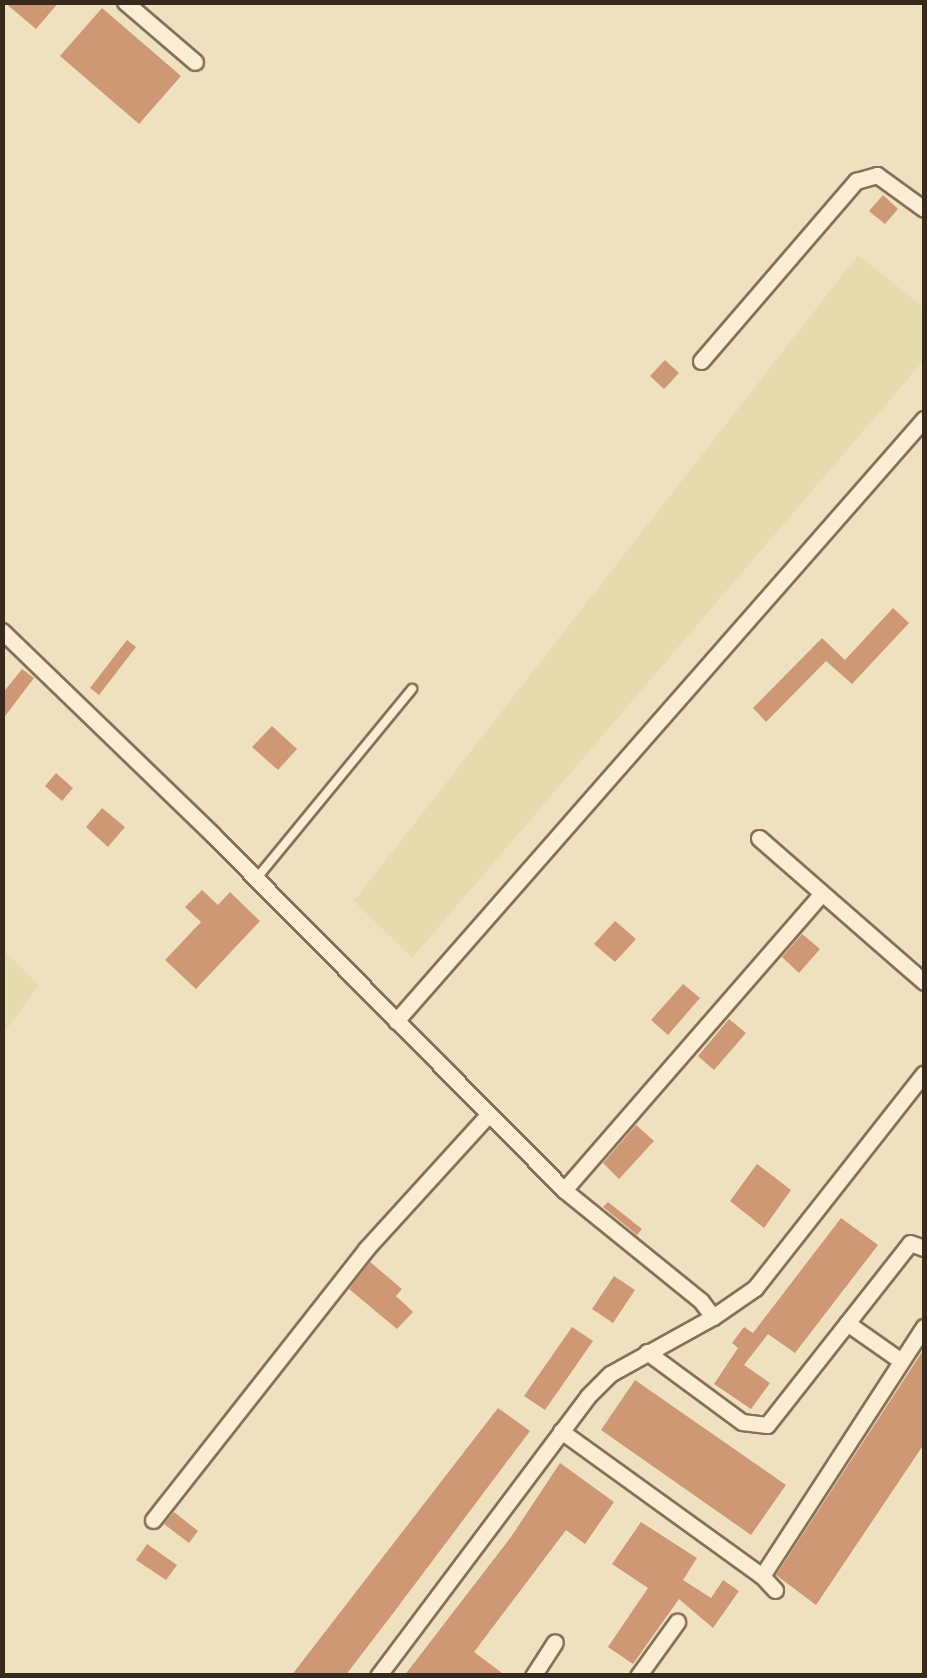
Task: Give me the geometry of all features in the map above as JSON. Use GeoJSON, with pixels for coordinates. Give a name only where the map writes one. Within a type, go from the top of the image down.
{"type":"FeatureCollection","features":[{"type":"Feature","properties":{"kind":"street"},"geometry":{"type":"LineString","coordinates":[[125,2],[195,62]]}},
{"type":"Feature","properties":{"kind":"street"},"geometry":{"type":"LineString","coordinates":[[702,361],[856,181],[877,174],[924,209]]}},
{"type":"Feature","properties":{"kind":"street"},"geometry":{"type":"LineString","coordinates":[[396,1022],[924,419]]}},
{"type":"Feature","properties":{"kind":"street"},"geometry":{"type":"LineString","coordinates":[[2,630],[564,1190],[701,1301],[713,1317]]}},
{"type":"Feature","properties":{"kind":"street"},"geometry":{"type":"LineString","coordinates":[[759,838],[820,896],[924,982]]}},
{"type":"Feature","properties":{"kind":"street"},"geometry":{"type":"LineString","coordinates":[[564,1190],[820,896]]}},
{"type":"Feature","properties":{"kind":"street"},"geometry":{"type":"LineString","coordinates":[[378,1676],[561,1432],[610,1374],[713,1317],[755,1288],[924,1073]]}},
{"type":"Feature","properties":{"kind":"street"},"geometry":{"type":"LineString","coordinates":[[153,1520],[366,1249],[488,1115]]}},
{"type":"Feature","properties":{"kind":"street"},"geometry":{"type":"LineString","coordinates":[[647,1352],[742,1422],[759,1427],[768,1425],[910,1242],[924,1248]]}},
{"type":"Feature","properties":{"kind":"street"},"geometry":{"type":"LineString","coordinates":[[847,1323],[902,1361]]}},
{"type":"Feature","properties":{"kind":"street"},"geometry":{"type":"LineString","coordinates":[[762,1576],[924,1326]]}},
{"type":"Feature","properties":{"kind":"street"},"geometry":{"type":"LineString","coordinates":[[561,1432],[762,1576],[775,1590]]}},
{"type":"Feature","properties":{"kind":"street"},"geometry":{"type":"LineString","coordinates":[[638,1676],[676,1622]]}},
{"type":"Feature","properties":{"kind":"street"},"geometry":{"type":"LineString","coordinates":[[534,1676],[556,1642]]}},
{"type":"Feature","properties":{"kind":"lane"},"geometry":{"type":"LineString","coordinates":[[256,879],[412,689]]}},
{"type":"Feature","properties":{"kind":"shaded area"},"geometry":{"type":"Polygon","coordinates":[[[858,255],[924,308],[924,360],[412,958],[354,901],[858,255]]]}},
{"type":"Feature","properties":{"kind":"shaded area"},"geometry":{"type":"Polygon","coordinates":[[[2,949],[39,985],[3,1034],[2,1034],[2,949]]]}},
{"type":"Feature","properties":{"kind":"building"},"geometry":{"type":"Polygon","coordinates":[[[4,2],[59,2],[36,29],[4,2]]]}},
{"type":"Feature","properties":{"kind":"building"},"geometry":{"type":"Polygon","coordinates":[[[102,8],[181,76],[139,124],[60,56],[102,8]]]}},
{"type":"Feature","properties":{"kind":"building"},"geometry":{"type":"Polygon","coordinates":[[[883,195],[898,209],[885,224],[869,211],[883,195]]]}},
{"type":"Feature","properties":{"kind":"building"},"geometry":{"type":"Polygon","coordinates":[[[665,360],[679,373],[664,389],[650,376],[665,360]]]}},
{"type":"Feature","properties":{"kind":"building"},"geometry":{"type":"Polygon","coordinates":[[[893,608],[909,623],[852,684],[826,661],[766,722],[753,708],[822,638],[845,660],[893,608]]]}},
{"type":"Feature","properties":{"kind":"building"},"geometry":{"type":"Polygon","coordinates":[[[127,640],[136,647],[99,695],[90,688],[127,640]]]}},
{"type":"Feature","properties":{"kind":"building"},"geometry":{"type":"Polygon","coordinates":[[[22,669],[34,678],[2,720],[2,694],[22,669]]]}},
{"type":"Feature","properties":{"kind":"building"},"geometry":{"type":"Polygon","coordinates":[[[272,726],[297,749],[278,770],[252,747],[272,726]]]}},
{"type":"Feature","properties":{"kind":"building"},"geometry":{"type":"Polygon","coordinates":[[[56,773],[73,788],[62,801],[45,786],[56,773]]]}},
{"type":"Feature","properties":{"kind":"building"},"geometry":{"type":"Polygon","coordinates":[[[102,808],[125,827],[108,847],[86,827],[102,808]]]}},
{"type":"Feature","properties":{"kind":"building"},"geometry":{"type":"Polygon","coordinates":[[[202,890],[218,905],[230,892],[260,921],[196,989],[165,960],[201,922],[185,907],[202,890]]]}},
{"type":"Feature","properties":{"kind":"building"},"geometry":{"type":"Polygon","coordinates":[[[615,921],[636,939],[615,962],[594,944],[615,921]]]}},
{"type":"Feature","properties":{"kind":"building"},"geometry":{"type":"Polygon","coordinates":[[[802,934],[820,949],[799,973],[782,957],[802,934]]]}},
{"type":"Feature","properties":{"kind":"building"},"geometry":{"type":"Polygon","coordinates":[[[683,984],[700,998],[668,1035],[651,1020],[683,984]]]}},
{"type":"Feature","properties":{"kind":"building"},"geometry":{"type":"Polygon","coordinates":[[[729,1019],[746,1033],[714,1070],[698,1056],[729,1019]]]}},
{"type":"Feature","properties":{"kind":"building"},"geometry":{"type":"Polygon","coordinates":[[[636,1125],[654,1141],[619,1179],[603,1163],[636,1125]]]}},
{"type":"Feature","properties":{"kind":"building"},"geometry":{"type":"Polygon","coordinates":[[[757,1164],[791,1190],[764,1228],[730,1201],[757,1164]]]}},
{"type":"Feature","properties":{"kind":"building"},"geometry":{"type":"Polygon","coordinates":[[[608,1202],[642,1229],[637,1235],[603,1207],[608,1202]]]}},
{"type":"Feature","properties":{"kind":"building"},"geometry":{"type":"Polygon","coordinates":[[[841,1218],[878,1245],[795,1353],[768,1334],[744,1365],[770,1383],[751,1409],[714,1384],[738,1348],[732,1343],[744,1327],[753,1333],[841,1218]]]}},
{"type":"Feature","properties":{"kind":"building"},"geometry":{"type":"Polygon","coordinates":[[[370,1262],[402,1289],[396,1296],[413,1312],[397,1329],[349,1289],[370,1262]]]}},
{"type":"Feature","properties":{"kind":"building"},"geometry":{"type":"Polygon","coordinates":[[[614,1276],[635,1290],[613,1323],[592,1309],[614,1276]]]}},
{"type":"Feature","properties":{"kind":"building"},"geometry":{"type":"Polygon","coordinates":[[[572,1327],[593,1341],[545,1410],[524,1396],[572,1327]]]}},
{"type":"Feature","properties":{"kind":"building"},"geometry":{"type":"Polygon","coordinates":[[[924,1349],[924,1444],[816,1605],[776,1575],[924,1349]]]}},
{"type":"Feature","properties":{"kind":"building"},"geometry":{"type":"Polygon","coordinates":[[[635,1380],[786,1485],[751,1535],[601,1430],[635,1380]]]}},
{"type":"Feature","properties":{"kind":"building"},"geometry":{"type":"Polygon","coordinates":[[[498,1408],[530,1431],[345,1676],[291,1676],[498,1408]]]}},
{"type":"Feature","properties":{"kind":"building"},"geometry":{"type":"Polygon","coordinates":[[[560,1463],[614,1502],[585,1544],[566,1530],[474,1652],[506,1676],[404,1676],[511,1537],[560,1463]]]}},
{"type":"Feature","properties":{"kind":"building"},"geometry":{"type":"Polygon","coordinates":[[[174,1512],[198,1531],[189,1543],[164,1524],[174,1512]]]}},
{"type":"Feature","properties":{"kind":"building"},"geometry":{"type":"Polygon","coordinates":[[[641,1522],[697,1558],[683,1580],[711,1598],[723,1580],[739,1591],[713,1628],[679,1599],[633,1664],[608,1647],[648,1588],[612,1564],[641,1522]]]}},
{"type":"Feature","properties":{"kind":"building"},"geometry":{"type":"Polygon","coordinates":[[[147,1544],[177,1565],[166,1580],[136,1560],[147,1544]]]}}]}
